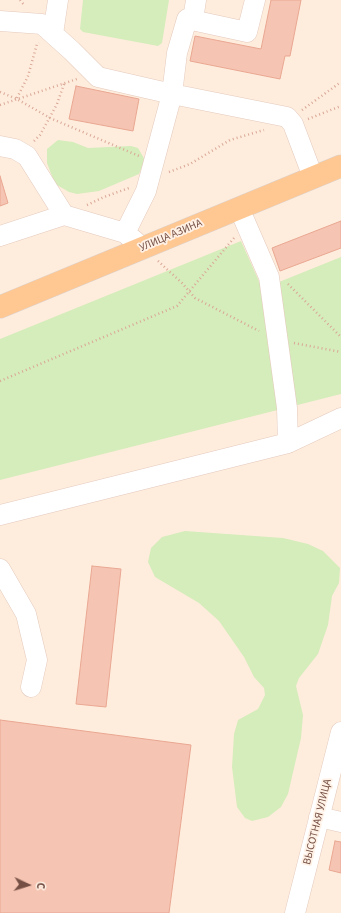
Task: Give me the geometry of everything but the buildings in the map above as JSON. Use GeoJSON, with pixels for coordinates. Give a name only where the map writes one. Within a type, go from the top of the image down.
{"type":"FeatureCollection","features":[{"type":"Feature","properties":{"kind":"main road","name":"УЛИЦА АЗИНА"},"geometry":{"type":"LineString","coordinates":[[0,307],[341,166]]}},
{"type":"Feature","properties":{"kind":"street"},"geometry":{"type":"LineString","coordinates":[[53,34],[58,0]]}},
{"type":"Feature","properties":{"kind":"street"},"geometry":{"type":"LineString","coordinates":[[125,233],[146,191],[149,181],[162,167],[177,53],[188,13],[196,0]]}},
{"type":"Feature","properties":{"kind":"street"},"geometry":{"type":"LineString","coordinates":[[188,13],[247,32],[255,0]]}},
{"type":"Feature","properties":{"kind":"street"},"geometry":{"type":"LineString","coordinates":[[0,22],[42,24],[98,77],[172,94],[287,117],[291,122],[313,177]]}},
{"type":"Feature","properties":{"kind":"street"},"geometry":{"type":"LineString","coordinates":[[0,146],[15,149],[27,156],[64,215]]}},
{"type":"Feature","properties":{"kind":"street"},"geometry":{"type":"LineString","coordinates":[[239,208],[269,277],[287,408],[288,443]]}},
{"type":"Feature","properties":{"kind":"street"},"geometry":{"type":"LineString","coordinates":[[0,236],[64,215],[125,233],[143,248]]}},
{"type":"Feature","properties":{"kind":"street"},"geometry":{"type":"LineString","coordinates":[[0,515],[288,443],[341,418]]}},
{"type":"Feature","properties":{"kind":"street"},"geometry":{"type":"LineString","coordinates":[[0,569],[26,614],[37,660],[31,687]]}},
{"type":"Feature","properties":{"kind":"street","name":"ВЫСОТНАЯ УЛИЦА"},"geometry":{"type":"LineString","coordinates":[[295,913],[341,732]]}},
{"type":"Feature","properties":{"kind":"street"},"geometry":{"type":"LineString","coordinates":[[319,817],[341,822]]}},
{"type":"Feature","properties":{"kind":"path"},"geometry":{"type":"LineString","coordinates":[[16,99],[28,76],[37,44],[53,34]]}},
{"type":"Feature","properties":{"kind":"path"},"geometry":{"type":"LineString","coordinates":[[0,105],[84,76],[98,77]]}},
{"type":"Feature","properties":{"kind":"path"},"geometry":{"type":"LineString","coordinates":[[291,122],[341,82]]}},
{"type":"Feature","properties":{"kind":"path"},"geometry":{"type":"LineString","coordinates":[[22,153],[40,135],[57,104],[64,84]]}},
{"type":"Feature","properties":{"kind":"path"},"geometry":{"type":"LineString","coordinates":[[0,92],[50,118],[162,167],[190,164],[230,140],[341,106]]}},
{"type":"Feature","properties":{"kind":"path"},"geometry":{"type":"LineString","coordinates":[[64,215],[104,197],[149,181],[162,167]]}},
{"type":"Feature","properties":{"kind":"path"},"geometry":{"type":"LineString","coordinates":[[0,381],[177,306],[233,239],[249,231]]}},
{"type":"Feature","properties":{"kind":"path"},"geometry":{"type":"LineString","coordinates":[[143,248],[182,283],[194,298],[266,335],[341,352]]}},
{"type":"Feature","properties":{"kind":"path"},"geometry":{"type":"LineString","coordinates":[[283,279],[341,337]]}},
{"type":"Feature","properties":{"kind":"green space"},"geometry":{"type":"Polygon","coordinates":[[[83,0],[169,0],[162,43],[158,46],[83,32],[80,29],[83,0]]]}},
{"type":"Feature","properties":{"kind":"green space"},"geometry":{"type":"Polygon","coordinates":[[[58,140],[73,142],[88,148],[131,146],[138,148],[145,160],[139,174],[99,191],[77,194],[69,192],[57,185],[47,163],[47,149],[58,140]]]}},
{"type":"Feature","properties":{"kind":"green space"},"geometry":{"type":"Polygon","coordinates":[[[241,241],[262,288],[341,257],[341,394],[0,480],[0,339],[241,241]]]}},
{"type":"Feature","properties":{"kind":"green space"},"geometry":{"type":"Polygon","coordinates":[[[185,531],[283,538],[308,544],[323,551],[340,568],[339,583],[332,596],[328,625],[318,654],[299,678],[296,686],[303,715],[301,738],[288,794],[281,807],[268,817],[252,821],[245,818],[237,807],[232,767],[234,734],[238,720],[258,709],[265,695],[264,688],[254,677],[244,657],[219,621],[199,603],[155,577],[148,562],[151,548],[162,537],[185,531]]]}}]}
